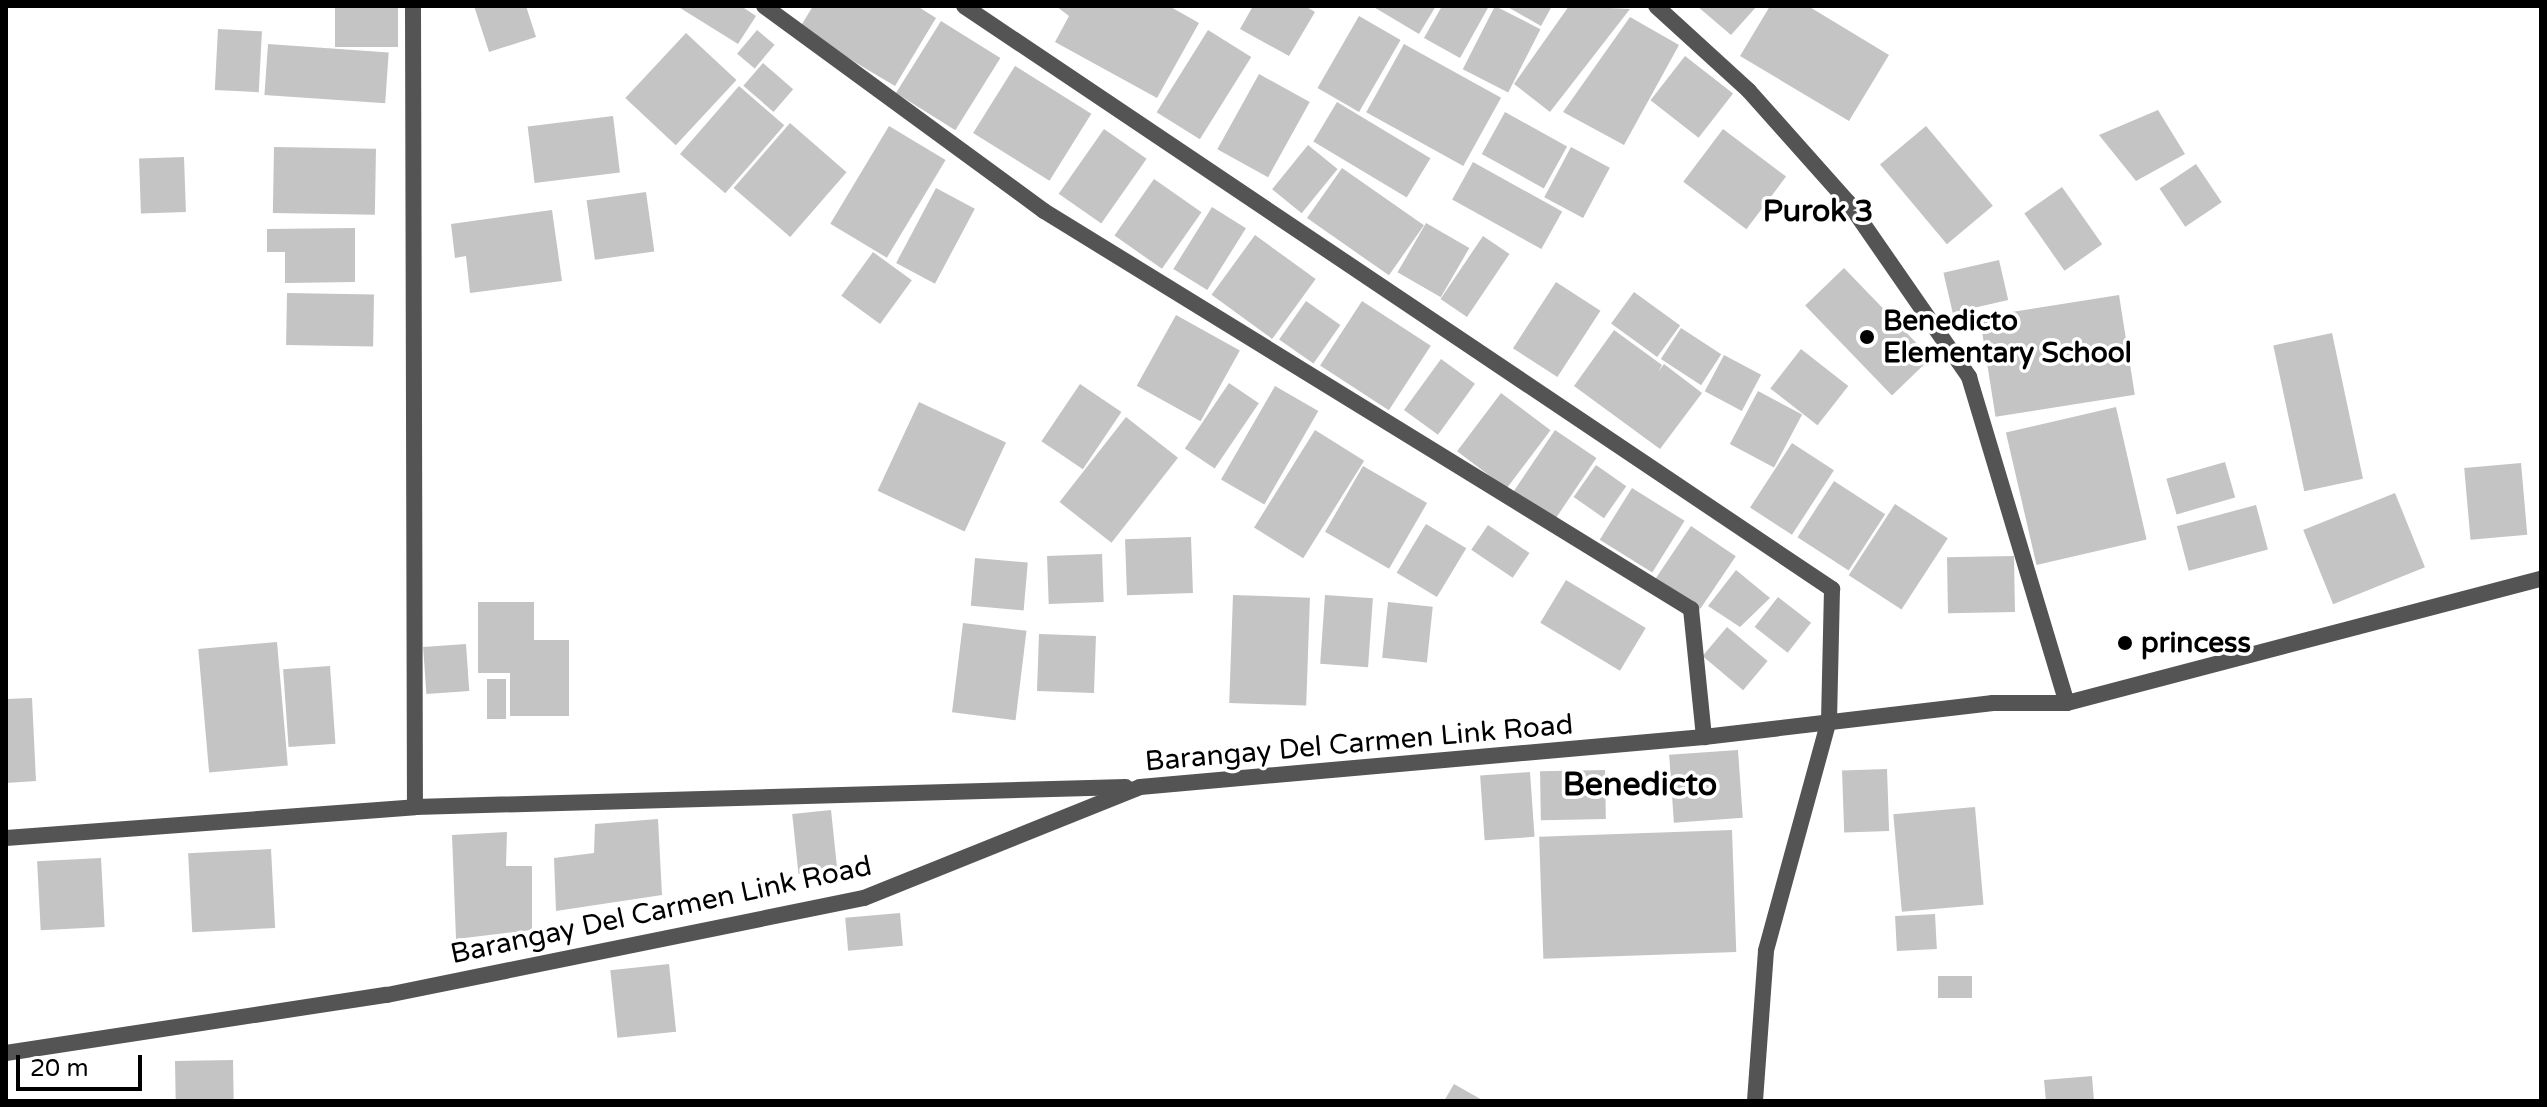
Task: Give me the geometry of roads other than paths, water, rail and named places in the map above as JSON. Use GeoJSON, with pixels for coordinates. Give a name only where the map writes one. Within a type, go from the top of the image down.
{"type":"FeatureCollection","features":[{"type":"Feature","properties":{"kind":"street"},"geometry":{"type":"LineString","coordinates":[[413,6],[415,807]]}},
{"type":"Feature","properties":{"kind":"street"},"geometry":{"type":"LineString","coordinates":[[764,6],[1044,211],[1691,609],[1704,737]]}},
{"type":"Feature","properties":{"kind":"street"},"geometry":{"type":"LineString","coordinates":[[964,6],[1832,589],[1829,720],[1766,951],[1755,1101]]}},
{"type":"Feature","properties":{"kind":"street"},"geometry":{"type":"LineString","coordinates":[[1656,6],[1749,91],[1848,202],[1969,377],[2067,703]]}},
{"type":"Feature","properties":{"kind":"street","name":"Barangay Del Carmen Link Road"},"geometry":{"type":"LineString","coordinates":[[6,1053],[387,995],[864,898],[1140,787],[1704,737],[1993,703],[2067,703],[2541,579]]}},
{"type":"Feature","properties":{"kind":"street"},"geometry":{"type":"LineString","coordinates":[[6,838],[415,807],[1140,787]]}},
{"type":"Feature","properties":{"kind":"place","name":"Benedicto Elementary School"},"geometry":{"type":"Point","coordinates":[1867,337]}},
{"type":"Feature","properties":{"kind":"place","name":"princess"},"geometry":{"type":"Point","coordinates":[2125,643]}},
{"type":"Feature","properties":{"kind":"district","name":"Purok 3"},"geometry":{"type":"Point","coordinates":[1818,212]}},
{"type":"Feature","properties":{"kind":"district","name":"Benedicto"},"geometry":{"type":"Point","coordinates":[1640,785]}}]}
